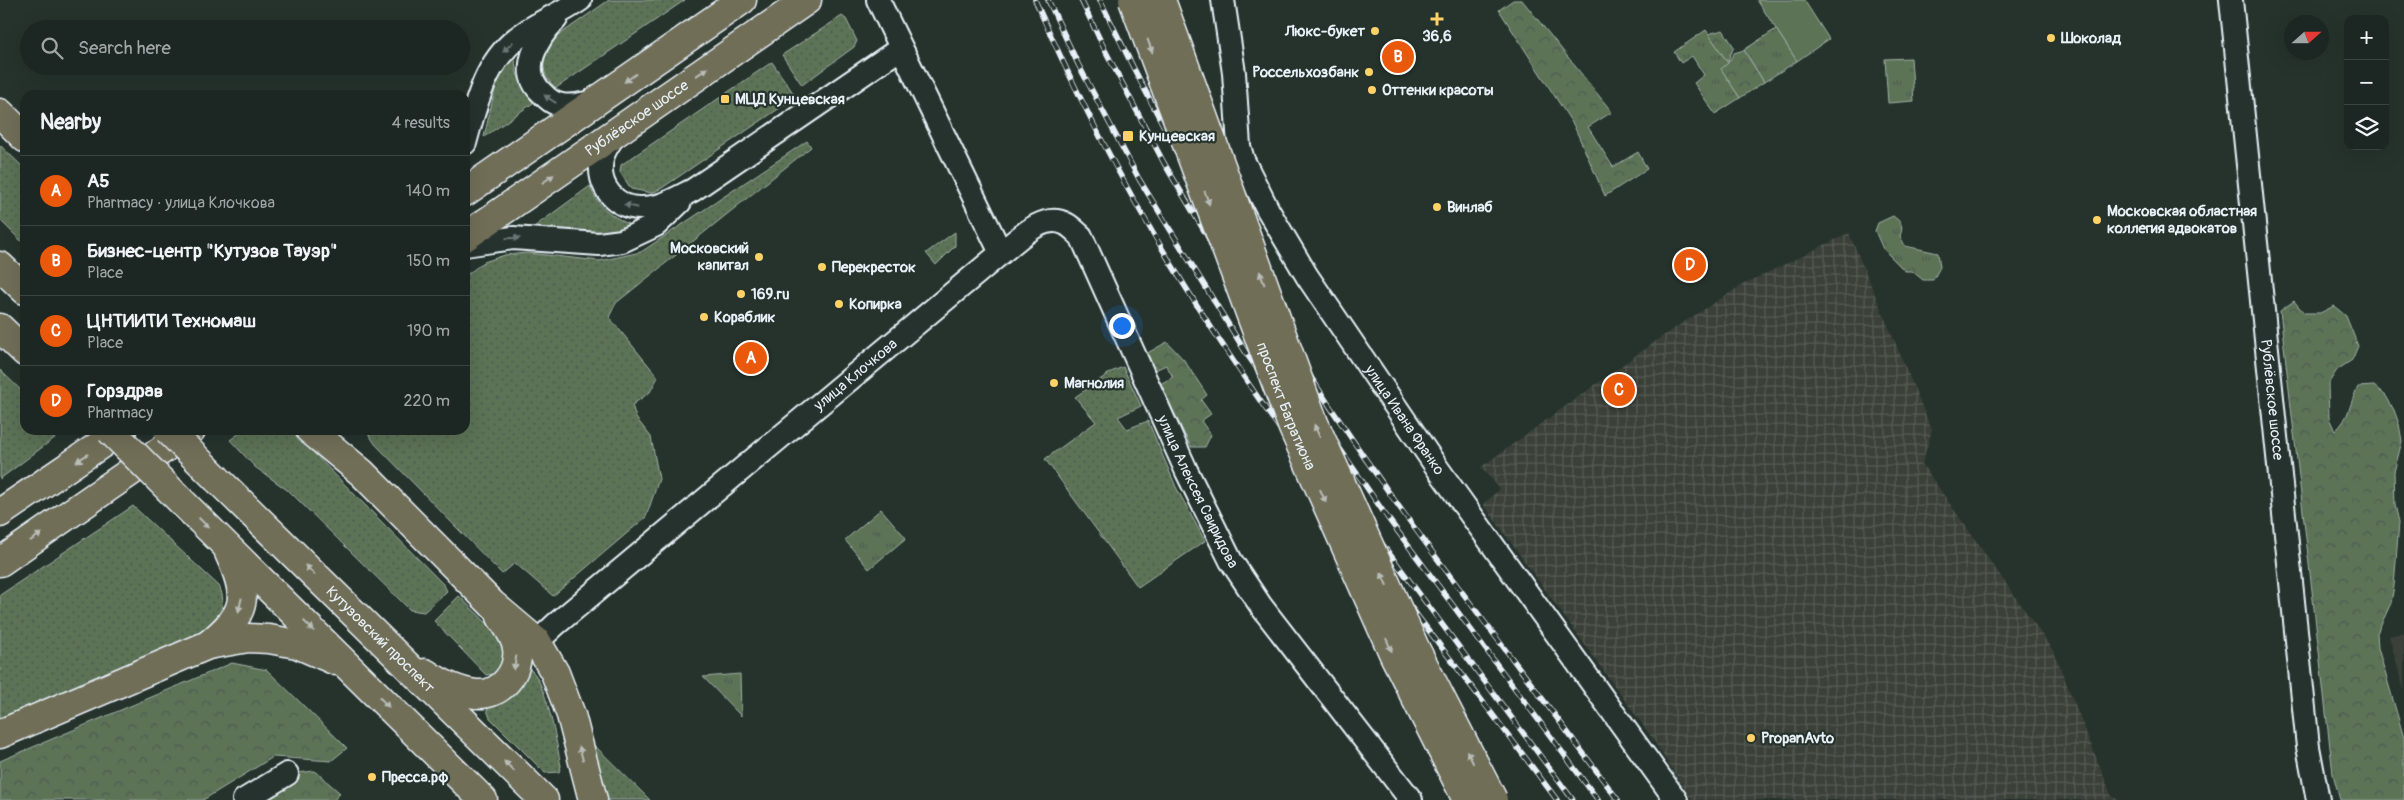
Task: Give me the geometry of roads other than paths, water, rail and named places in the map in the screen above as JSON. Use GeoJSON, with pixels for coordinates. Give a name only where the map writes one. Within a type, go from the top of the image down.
{"type":"FeatureCollection","features":[{"type":"Feature","properties":{"kind":"main road"},"geometry":{"type":"LineString","coordinates":[[470,189],[742,0]]}},
{"type":"Feature","properties":{"kind":"main road","name":"Рублёвское шоссе"},"geometry":{"type":"LineString","coordinates":[[470,233],[807,0]]}},
{"type":"Feature","properties":{"kind":"main road","name":"проспект Багратиона"},"geometry":{"type":"LineString","coordinates":[[1133,0],[1293,428],[1394,655],[1467,800]]}},
{"type":"Feature","properties":{"kind":"main road","name":"проспект Багратиона"},"geometry":{"type":"LineString","coordinates":[[1161,0],[1314,423],[1416,650],[1493,800]]}},
{"type":"Feature","properties":{"kind":"main road"},"geometry":{"type":"LineString","coordinates":[[0,113],[20,133]]}},
{"type":"Feature","properties":{"kind":"main road"},"geometry":{"type":"LineString","coordinates":[[0,266],[20,285]]}},
{"type":"Feature","properties":{"kind":"main road"},"geometry":{"type":"LineString","coordinates":[[0,328],[20,347]]}},
{"type":"Feature","properties":{"kind":"main road"},"geometry":{"type":"LineString","coordinates":[[0,335],[20,348]]}},
{"type":"Feature","properties":{"kind":"main road"},"geometry":{"type":"LineString","coordinates":[[115,435],[483,800]]}},
{"type":"Feature","properties":{"kind":"main road"},"geometry":{"type":"LineString","coordinates":[[0,513],[115,435]]}},
{"type":"Feature","properties":{"kind":"main road","name":"Кутузовский проспект"},"geometry":{"type":"LineString","coordinates":[[173,435],[544,800]]}},
{"type":"Feature","properties":{"kind":"main road"},"geometry":{"type":"LineString","coordinates":[[0,562],[185,435]]}},
{"type":"Feature","properties":{"kind":"main road"},"geometry":{"type":"LineString","coordinates":[[316,435],[362,473]]}},
{"type":"Feature","properties":{"kind":"main road"},"geometry":{"type":"LineString","coordinates":[[337,435],[344,451],[362,473],[492,604],[537,642],[555,672],[571,715],[593,800]]}},
{"type":"Feature","properties":{"kind":"main road"},"geometry":{"type":"LineString","coordinates":[[208,645],[228,629],[237,618],[242,604],[243,590],[238,571],[224,543]]}},
{"type":"Feature","properties":{"kind":"main road"},"geometry":{"type":"LineString","coordinates":[[395,653],[434,679],[462,691],[477,694],[496,690],[508,681],[515,667],[517,649],[513,635],[492,604]]}},
{"type":"Feature","properties":{"kind":"main road"},"geometry":{"type":"LineString","coordinates":[[0,734],[208,645],[248,638],[269,639],[297,644],[350,667]]}},
{"type":"Feature","properties":{"kind":"street","name":"улица Ивана Франко"},"geometry":{"type":"LineString","coordinates":[[1223,0],[1234,73],[1239,146],[1243,160],[1268,210],[1307,276],[1438,469],[1676,800]]}},
{"type":"Feature","properties":{"kind":"street","name":"Рублёвское шоссе"},"geometry":{"type":"LineString","coordinates":[[2231,0],[2308,747],[2318,800]]}},
{"type":"Feature","properties":{"kind":"street"},"geometry":{"type":"LineString","coordinates":[[572,6],[543,32],[530,64],[532,77],[538,89],[550,101],[561,105],[578,105],[597,101]]}},
{"type":"Feature","properties":{"kind":"street"},"geometry":{"type":"LineString","coordinates":[[470,124],[480,87],[489,69],[506,47],[526,31],[572,6]]}},
{"type":"Feature","properties":{"kind":"street"},"geometry":{"type":"LineString","coordinates":[[882,8],[1001,253]]}},
{"type":"Feature","properties":{"kind":"street"},"geometry":{"type":"LineString","coordinates":[[619,129],[608,144],[602,159],[600,174],[610,196],[620,203],[643,209],[671,202],[693,190],[901,48]]}},
{"type":"Feature","properties":{"kind":"street"},"geometry":{"type":"LineString","coordinates":[[470,244],[513,238],[599,244],[622,241],[656,224],[693,190]]}},
{"type":"Feature","properties":{"kind":"street","name":"улица Алексея Свиридова"},"geometry":{"type":"LineString","coordinates":[[1001,253],[1040,224],[1047,222],[1066,223],[1081,236],[1187,472],[1232,561],[1261,606],[1412,800]]}},
{"type":"Feature","properties":{"kind":"street","name":"улица Клочкова"},"geometry":{"type":"LineString","coordinates":[[537,642],[555,624],[1001,253]]}},
{"type":"Feature","properties":{"kind":"street"},"geometry":{"type":"LineString","coordinates":[[244,800],[287,774]]}},
{"type":"Feature","properties":{"kind":"railway"},"geometry":{"type":"LineString","coordinates":[[1035,0],[1066,68],[1116,168],[1172,265],[1216,335],[1309,470],[1358,537],[1557,800]]}},
{"type":"Feature","properties":{"kind":"railway"},"geometry":{"type":"LineString","coordinates":[[1048,0],[1078,64],[1139,179],[1248,356],[1371,529],[1573,800]]}},
{"type":"Feature","properties":{"kind":"railway"},"geometry":{"type":"LineString","coordinates":[[1081,0],[1164,163],[1292,379],[1387,517],[1598,800]]}},
{"type":"Feature","properties":{"kind":"railway"},"geometry":{"type":"LineString","coordinates":[[1100,0],[1167,132],[1202,196],[1277,324],[1317,386],[1400,508],[1618,800]]}},
{"type":"Feature","properties":{"kind":"place","name":"36,6"},"geometry":{"type":"Point","coordinates":[1437,19]}},
{"type":"Feature","properties":{"kind":"place","name":"Люкс-букет"},"geometry":{"type":"Point","coordinates":[1375,31]}},
{"type":"Feature","properties":{"kind":"place","name":"Шоколад"},"geometry":{"type":"Point","coordinates":[2051,38]}},
{"type":"Feature","properties":{"kind":"place","name":"Бизнес-центр \"Кутузов Тауэр\""},"geometry":{"type":"Point","coordinates":[1398,57]}},
{"type":"Feature","properties":{"kind":"place","name":"Россельхозбанк"},"geometry":{"type":"Point","coordinates":[1369,72]}},
{"type":"Feature","properties":{"kind":"place","name":"Оттенки красоты"},"geometry":{"type":"Point","coordinates":[1372,90]}},
{"type":"Feature","properties":{"kind":"place","name":"МЦД Кунцевская"},"geometry":{"type":"Point","coordinates":[725,99]}},
{"type":"Feature","properties":{"kind":"place","name":"Кунцевская"},"geometry":{"type":"Point","coordinates":[1128,136]}},
{"type":"Feature","properties":{"kind":"place","name":"Винлаб"},"geometry":{"type":"Point","coordinates":[1437,207]}},
{"type":"Feature","properties":{"kind":"place","name":"Московская областная коллегия адвокатов"},"geometry":{"type":"Point","coordinates":[2097,220]}},
{"type":"Feature","properties":{"kind":"place","name":"Московский капитал"},"geometry":{"type":"Point","coordinates":[759,257]}},
{"type":"Feature","properties":{"kind":"place","name":"Горздрав"},"geometry":{"type":"Point","coordinates":[1690,265]}},
{"type":"Feature","properties":{"kind":"place","name":"Перекресток"},"geometry":{"type":"Point","coordinates":[822,267]}},
{"type":"Feature","properties":{"kind":"place","name":"169.ru"},"geometry":{"type":"Point","coordinates":[741,294]}},
{"type":"Feature","properties":{"kind":"place","name":"Копирка"},"geometry":{"type":"Point","coordinates":[839,304]}},
{"type":"Feature","properties":{"kind":"place","name":"Кораблик"},"geometry":{"type":"Point","coordinates":[704,317]}},
{"type":"Feature","properties":{"kind":"place","name":"А5"},"geometry":{"type":"Point","coordinates":[751,358]}},
{"type":"Feature","properties":{"kind":"place","name":"Магнолия"},"geometry":{"type":"Point","coordinates":[1054,383]}},
{"type":"Feature","properties":{"kind":"place","name":"ЦНТИИТИ Техномаш"},"geometry":{"type":"Point","coordinates":[1619,390]}},
{"type":"Feature","properties":{"kind":"place","name":"PropanAvto"},"geometry":{"type":"Point","coordinates":[1751,738]}},
{"type":"Feature","properties":{"kind":"place","name":"Пресса.рф"},"geometry":{"type":"Point","coordinates":[372,777]}}]}
